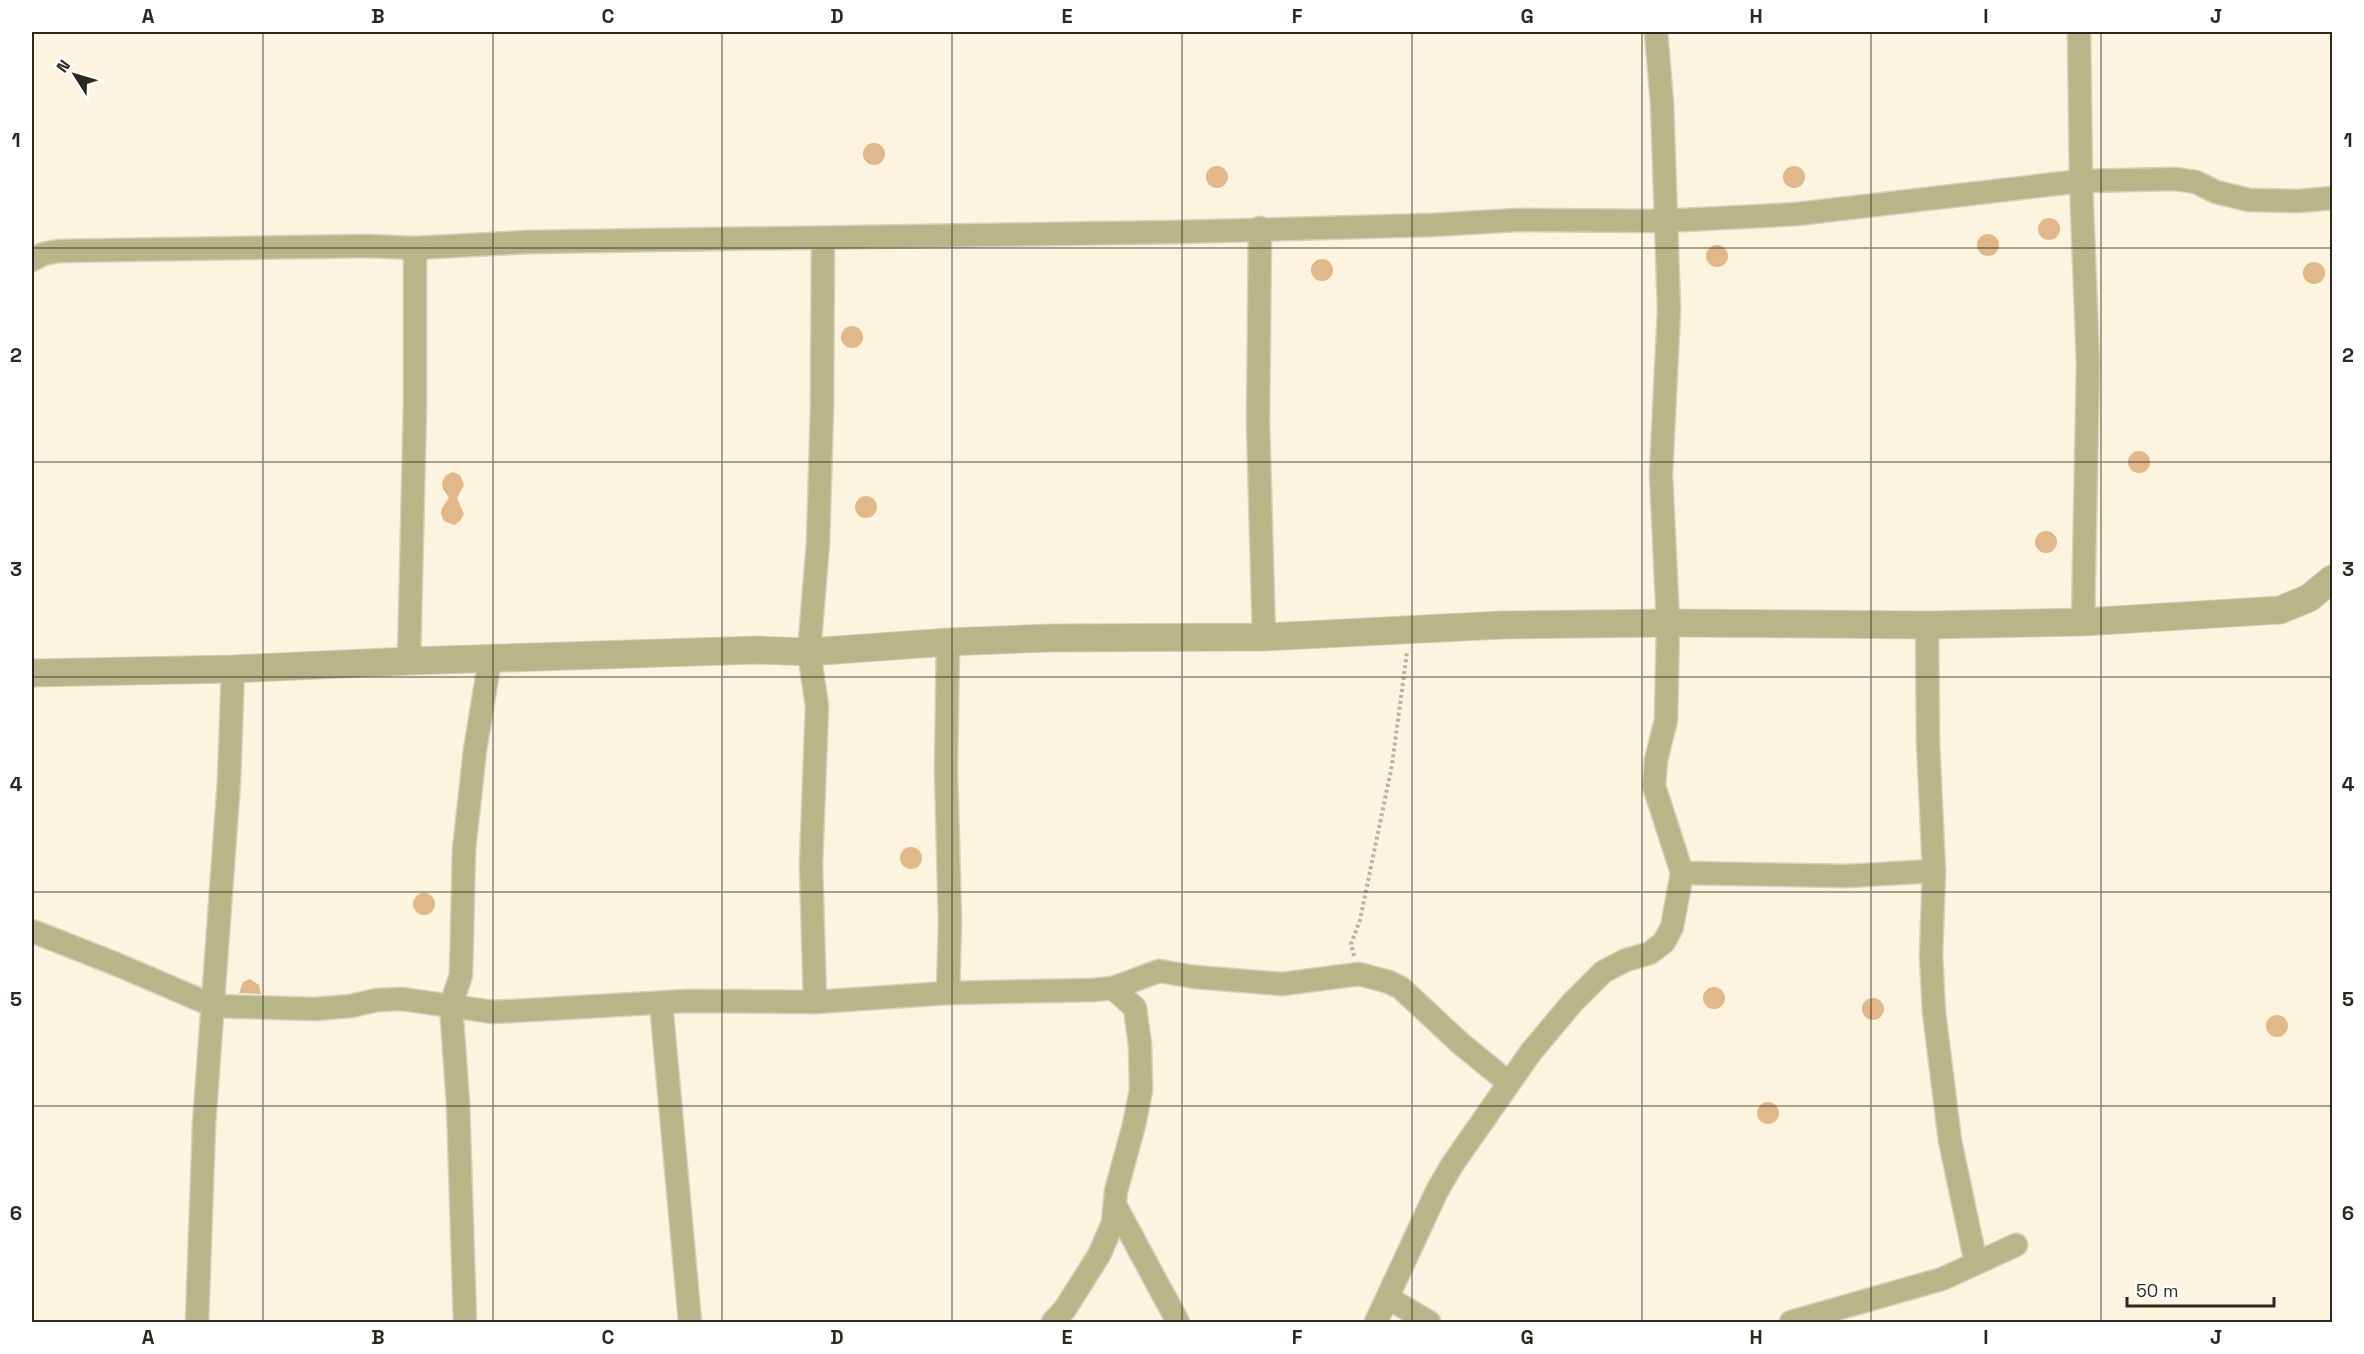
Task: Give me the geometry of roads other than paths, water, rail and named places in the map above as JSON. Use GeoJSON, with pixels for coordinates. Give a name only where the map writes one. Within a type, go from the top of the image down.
{"type":"FeatureCollection","features":[{"type":"Feature","properties":{"kind":"street"},"geometry":{"type":"LineString","coordinates":[[1376,1323],[1437,1191],[1452,1165],[1509,1083],[1572,1003],[1603,972],[1626,960],[1650,953],[1664,942],[1672,927],[1682,873],[1654,786],[1656,760],[1666,720],[1668,623],[1661,474],[1669,310],[1664,221],[1662,103],[1656,32]]}},
{"type":"Feature","properties":{"kind":"street"},"geometry":{"type":"LineString","coordinates":[[2079,32],[2088,364],[2083,622]]}},
{"type":"Feature","properties":{"kind":"street"},"geometry":{"type":"LineString","coordinates":[[32,260],[43,254],[58,251],[367,246],[415,248],[529,242],[1177,232],[1431,225],[1517,220],[1664,221],[1797,214],[2082,181],[2175,179],[2196,182],[2216,192],[2249,200],[2300,201],[2332,198]]}},
{"type":"Feature","properties":{"kind":"street"},"geometry":{"type":"LineString","coordinates":[[1260,228],[1258,423],[1264,637]]}},
{"type":"Feature","properties":{"kind":"street"},"geometry":{"type":"LineString","coordinates":[[814,1002],[811,865],[817,706],[809,652],[818,532],[822,408],[823,239]]}},
{"type":"Feature","properties":{"kind":"street"},"geometry":{"type":"LineString","coordinates":[[409,661],[415,405],[415,248]]}},
{"type":"Feature","properties":{"kind":"street"},"geometry":{"type":"LineString","coordinates":[[32,672],[233,669],[758,650],[809,652],[948,642],[1051,638],[1264,637],[1502,625],[1668,623],[1927,625],[2083,622],[2280,610],[2309,598],[2332,579]]}},
{"type":"Feature","properties":{"kind":"street"},"geometry":{"type":"LineString","coordinates":[[1927,625],[1928,742],[1934,871],[1931,956],[1934,1012],[1950,1141],[1976,1263]]}},
{"type":"Feature","properties":{"kind":"street"},"geometry":{"type":"LineString","coordinates":[[948,642],[946,770],[950,922],[948,993]]}},
{"type":"Feature","properties":{"kind":"street"},"geometry":{"type":"LineString","coordinates":[[465,1323],[458,1103],[451,1005],[460,975],[464,850],[475,750],[490,659]]}},
{"type":"Feature","properties":{"kind":"street"},"geometry":{"type":"LineString","coordinates":[[197,1323],[204,1125],[223,850],[230,782],[233,669]]}},
{"type":"Feature","properties":{"kind":"street"},"geometry":{"type":"LineString","coordinates":[[1682,873],[1846,876],[1934,871]]}},
{"type":"Feature","properties":{"kind":"street"},"geometry":{"type":"LineString","coordinates":[[32,931],[214,1006],[315,1009],[351,1006],[377,1000],[402,999],[493,1012],[661,1003],[814,1002],[948,993],[1113,988],[1160,971],[1195,977],[1282,984],[1359,974],[1389,982],[1401,988],[1460,1043],[1509,1083]]}},
{"type":"Feature","properties":{"kind":"street"},"geometry":{"type":"LineString","coordinates":[[1053,1323],[1065,1309],[1099,1255],[1113,1223],[1116,1191],[1141,1090],[1140,1045],[1135,1008],[1113,988]]}},
{"type":"Feature","properties":{"kind":"street"},"geometry":{"type":"LineString","coordinates":[[661,1003],[690,1323]]}},
{"type":"Feature","properties":{"kind":"street"},"geometry":{"type":"LineString","coordinates":[[1115,1205],[1178,1323]]}},
{"type":"Feature","properties":{"kind":"street"},"geometry":{"type":"LineString","coordinates":[[1791,1323],[1942,1279],[2016,1245]]}},
{"type":"Feature","properties":{"kind":"street"},"geometry":{"type":"LineString","coordinates":[[1388,1298],[1429,1323]]}}]}
